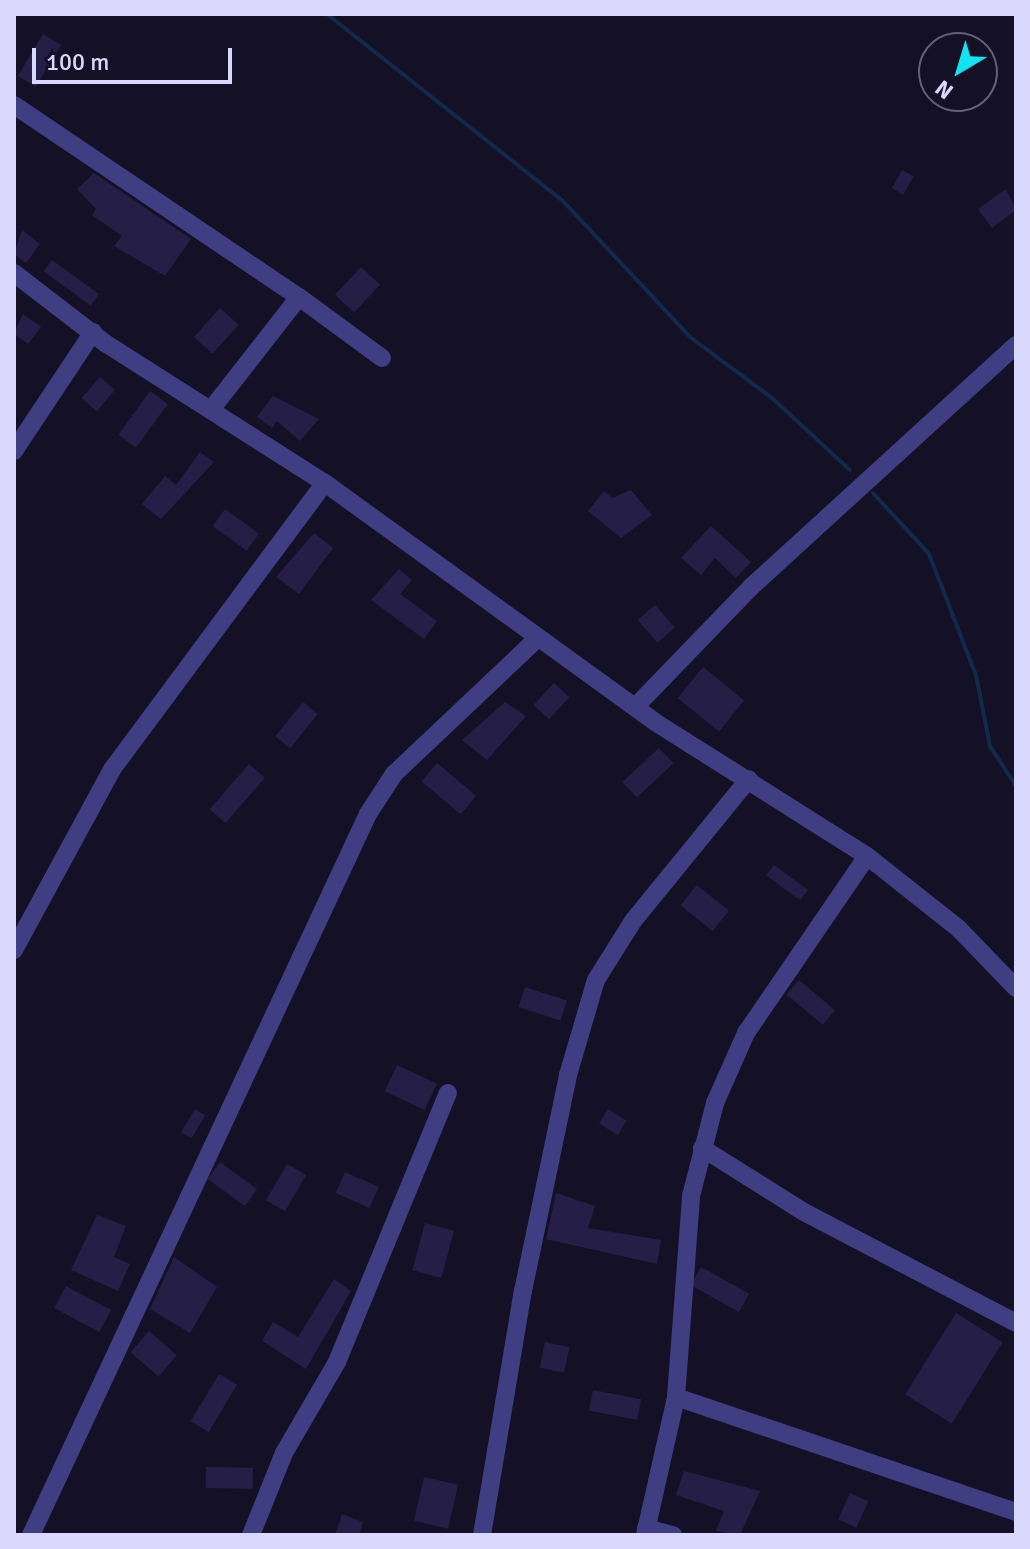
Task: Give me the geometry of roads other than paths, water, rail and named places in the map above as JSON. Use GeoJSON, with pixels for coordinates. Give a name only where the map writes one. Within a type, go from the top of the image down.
{"type":"FeatureCollection","features":[{"type":"Feature","properties":{"kind":"street"},"geometry":{"type":"LineString","coordinates":[[14,105],[299,297],[382,358]]}},
{"type":"Feature","properties":{"kind":"street"},"geometry":{"type":"LineString","coordinates":[[14,273],[93,332],[213,407],[325,483],[537,639],[638,704],[655,722],[867,856],[959,929],[1016,988]]}},
{"type":"Feature","properties":{"kind":"street"},"geometry":{"type":"LineString","coordinates":[[213,407],[299,297]]}},
{"type":"Feature","properties":{"kind":"street"},"geometry":{"type":"LineString","coordinates":[[14,451],[93,332]]}},
{"type":"Feature","properties":{"kind":"street"},"geometry":{"type":"LineString","coordinates":[[638,704],[751,587],[1016,345]]}},
{"type":"Feature","properties":{"kind":"street"},"geometry":{"type":"LineString","coordinates":[[14,950],[113,768],[325,483]]}},
{"type":"Feature","properties":{"kind":"street"},"geometry":{"type":"LineString","coordinates":[[31,1535],[368,814],[394,774],[537,639]]}},
{"type":"Feature","properties":{"kind":"street"},"geometry":{"type":"LineString","coordinates":[[482,1535],[523,1291],[568,1075],[596,980],[633,921],[749,779]]}},
{"type":"Feature","properties":{"kind":"street"},"geometry":{"type":"LineString","coordinates":[[673,1535],[646,1531],[676,1397],[682,1275],[702,1148],[746,1033],[867,856]]}},
{"type":"Feature","properties":{"kind":"street"},"geometry":{"type":"LineString","coordinates":[[251,1535],[284,1453],[337,1362],[448,1093]]}},
{"type":"Feature","properties":{"kind":"street"},"geometry":{"type":"LineString","coordinates":[[702,1148],[804,1212],[1016,1323]]}},
{"type":"Feature","properties":{"kind":"street"},"geometry":{"type":"LineString","coordinates":[[676,1397],[1016,1512]]}},
{"type":"Feature","properties":{"kind":"waterway"},"geometry":{"type":"LineString","coordinates":[[327,14],[562,200],[690,337],[772,398],[850,470]]}},
{"type":"Feature","properties":{"kind":"waterway"},"geometry":{"type":"LineString","coordinates":[[873,493],[929,554],[976,675],[990,746],[1016,786]]}}]}
